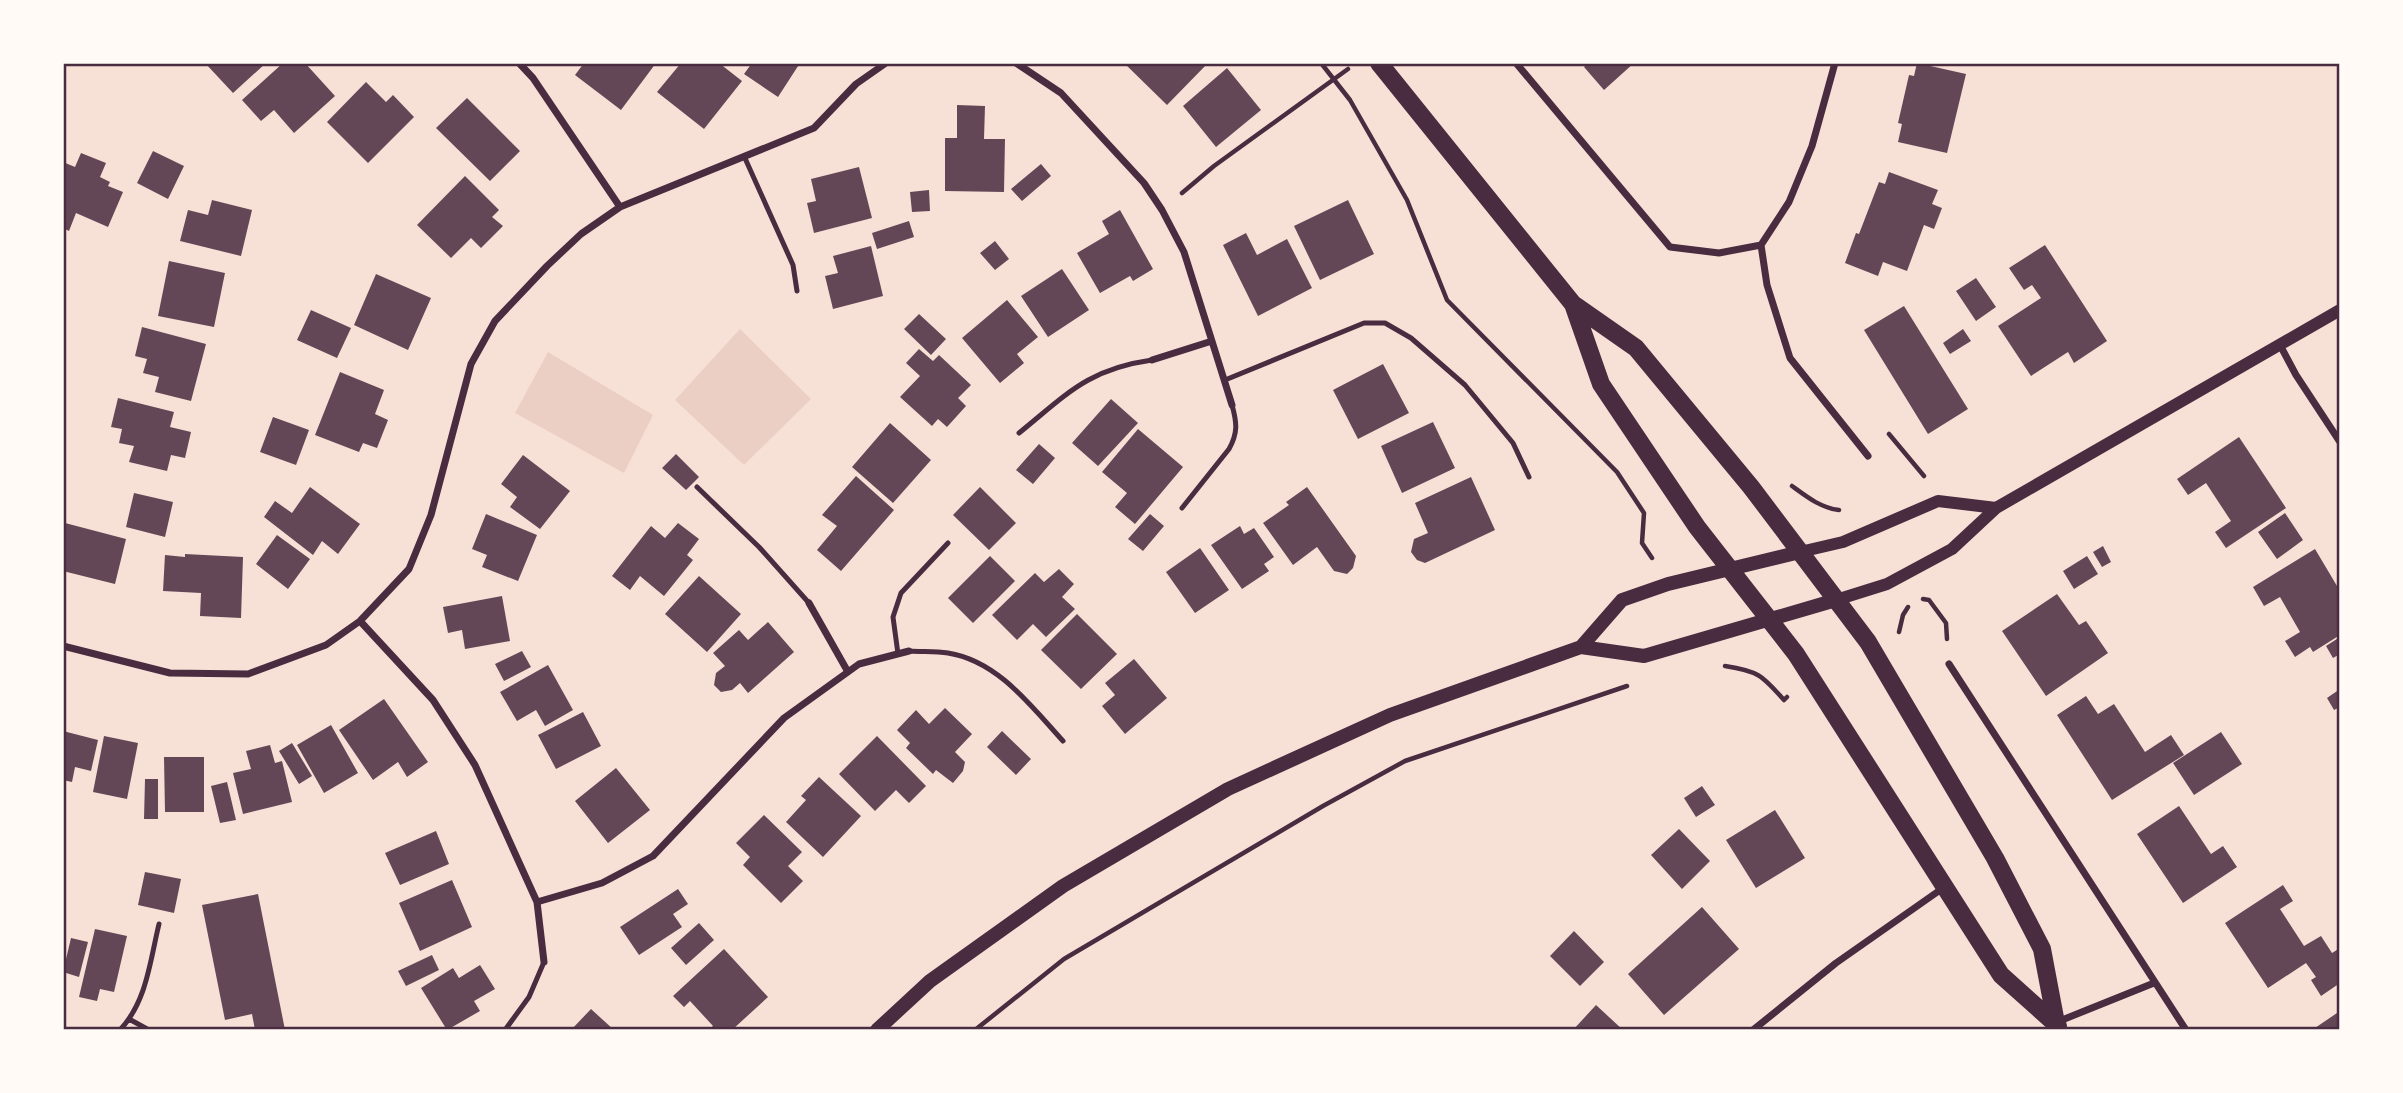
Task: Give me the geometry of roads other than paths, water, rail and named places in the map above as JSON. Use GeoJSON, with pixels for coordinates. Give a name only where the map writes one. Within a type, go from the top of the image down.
{"type":"FeatureCollection","features":[{"type":"Feature","properties":{"kind":"main road"},"geometry":{"type":"LineString","coordinates":[[1379,63],[1573,304],[1636,348],[1751,487],[1868,642],[1995,858],[2042,948],[2058,1026]]}},
{"type":"Feature","properties":{"kind":"main road"},"geometry":{"type":"LineString","coordinates":[[1573,304],[1601,384],[1697,527],[1796,654],[2001,975],[2058,1026]]}},
{"type":"Feature","properties":{"kind":"main road"},"geometry":{"type":"LineString","coordinates":[[1581,647],[1622,600],[1668,584],[1800,552]]}},
{"type":"Feature","properties":{"kind":"main road"},"geometry":{"type":"LineString","coordinates":[[877,1030],[930,981],[1063,886],[1228,789],[1390,715],[1581,647],[1644,656],[1836,600]]}},
{"type":"Feature","properties":{"kind":"street"},"geometry":{"type":"LineString","coordinates":[[519,63],[533,78],[620,206]]}},
{"type":"Feature","properties":{"kind":"street"},"geometry":{"type":"LineString","coordinates":[[63,646],[170,673],[248,674],[326,645],[360,621],[409,569],[430,515],[471,364],[495,321],[581,234],[620,206],[814,128],[856,84],[886,63]]}},
{"type":"Feature","properties":{"kind":"street"},"geometry":{"type":"LineString","coordinates":[[1016,63],[1061,93],[1144,183],[1163,210],[1184,251],[1231,405]]}},
{"type":"Feature","properties":{"kind":"street"},"geometry":{"type":"LineString","coordinates":[[1516,63],[1670,247],[1719,253],[1762,245]]}},
{"type":"Feature","properties":{"kind":"street"},"geometry":{"type":"LineString","coordinates":[[1835,63],[1807,157],[1789,202],[1762,245],[1767,285],[1790,358],[1868,456]]}},
{"type":"Feature","properties":{"kind":"street"},"geometry":{"type":"LineString","coordinates":[[1836,600],[1887,584],[1952,550],[1996,508],[2340,310]]}},
{"type":"Feature","properties":{"kind":"street"},"geometry":{"type":"LineString","coordinates":[[1152,360],[1212,341]]}},
{"type":"Feature","properties":{"kind":"street"},"geometry":{"type":"LineString","coordinates":[[2280,345],[2296,375],[2340,442]]}},
{"type":"Feature","properties":{"kind":"street"},"geometry":{"type":"LineString","coordinates":[[1800,552],[1843,542],[1938,501],[1996,508]]}},
{"type":"Feature","properties":{"kind":"street"},"geometry":{"type":"LineString","coordinates":[[809,603],[848,672]]}},
{"type":"Feature","properties":{"kind":"street"},"geometry":{"type":"LineString","coordinates":[[360,621],[433,700],[475,765],[537,902],[544,961]]}},
{"type":"Feature","properties":{"kind":"street"},"geometry":{"type":"LineString","coordinates":[[537,902],[602,883],[653,856],[784,718],[859,664],[909,651]]}},
{"type":"Feature","properties":{"kind":"street"},"geometry":{"type":"LineString","coordinates":[[1949,664],[2186,1030]]}},
{"type":"Feature","properties":{"kind":"street"},"geometry":{"type":"LineString","coordinates":[[1753,1030],[1836,963],[1946,886]]}},
{"type":"Feature","properties":{"kind":"street"},"geometry":{"type":"LineString","coordinates":[[2058,1026],[2154,983]]}},
{"type":"Feature","properties":{"kind":"lane"},"geometry":{"type":"LineString","coordinates":[[744,156],[793,265],[797,291]]}},
{"type":"Feature","properties":{"kind":"lane"},"geometry":{"type":"LineString","coordinates":[[1225,380],[1364,323],[1385,323],[1411,338],[1465,385],[1513,443],[1529,477]]}},
{"type":"Feature","properties":{"kind":"lane"},"geometry":{"type":"LineString","coordinates":[[1018,433],[1076,386],[1099,373],[1123,364],[1152,360]]}},
{"type":"Feature","properties":{"kind":"lane"},"geometry":{"type":"LineString","coordinates":[[1182,508],[1235,439],[1237,424],[1231,405]]}},
{"type":"Feature","properties":{"kind":"lane"},"geometry":{"type":"LineString","coordinates":[[697,487],[759,547],[809,603]]}},
{"type":"Feature","properties":{"kind":"lane"},"geometry":{"type":"LineString","coordinates":[[898,654],[892,617],[901,593],[948,542]]}},
{"type":"Feature","properties":{"kind":"lane"},"geometry":{"type":"LineString","coordinates":[[909,651],[949,653],[985,666],[1016,690],[1063,741]]}},
{"type":"Feature","properties":{"kind":"lane"},"geometry":{"type":"LineString","coordinates":[[120,1030],[141,999],[159,924]]}},
{"type":"Feature","properties":{"kind":"lane"},"geometry":{"type":"LineString","coordinates":[[505,1030],[529,997],[544,961]]}},
{"type":"Feature","properties":{"kind":"lane"},"geometry":{"type":"LineString","coordinates":[[129,1019],[149,1030]]}}]}
